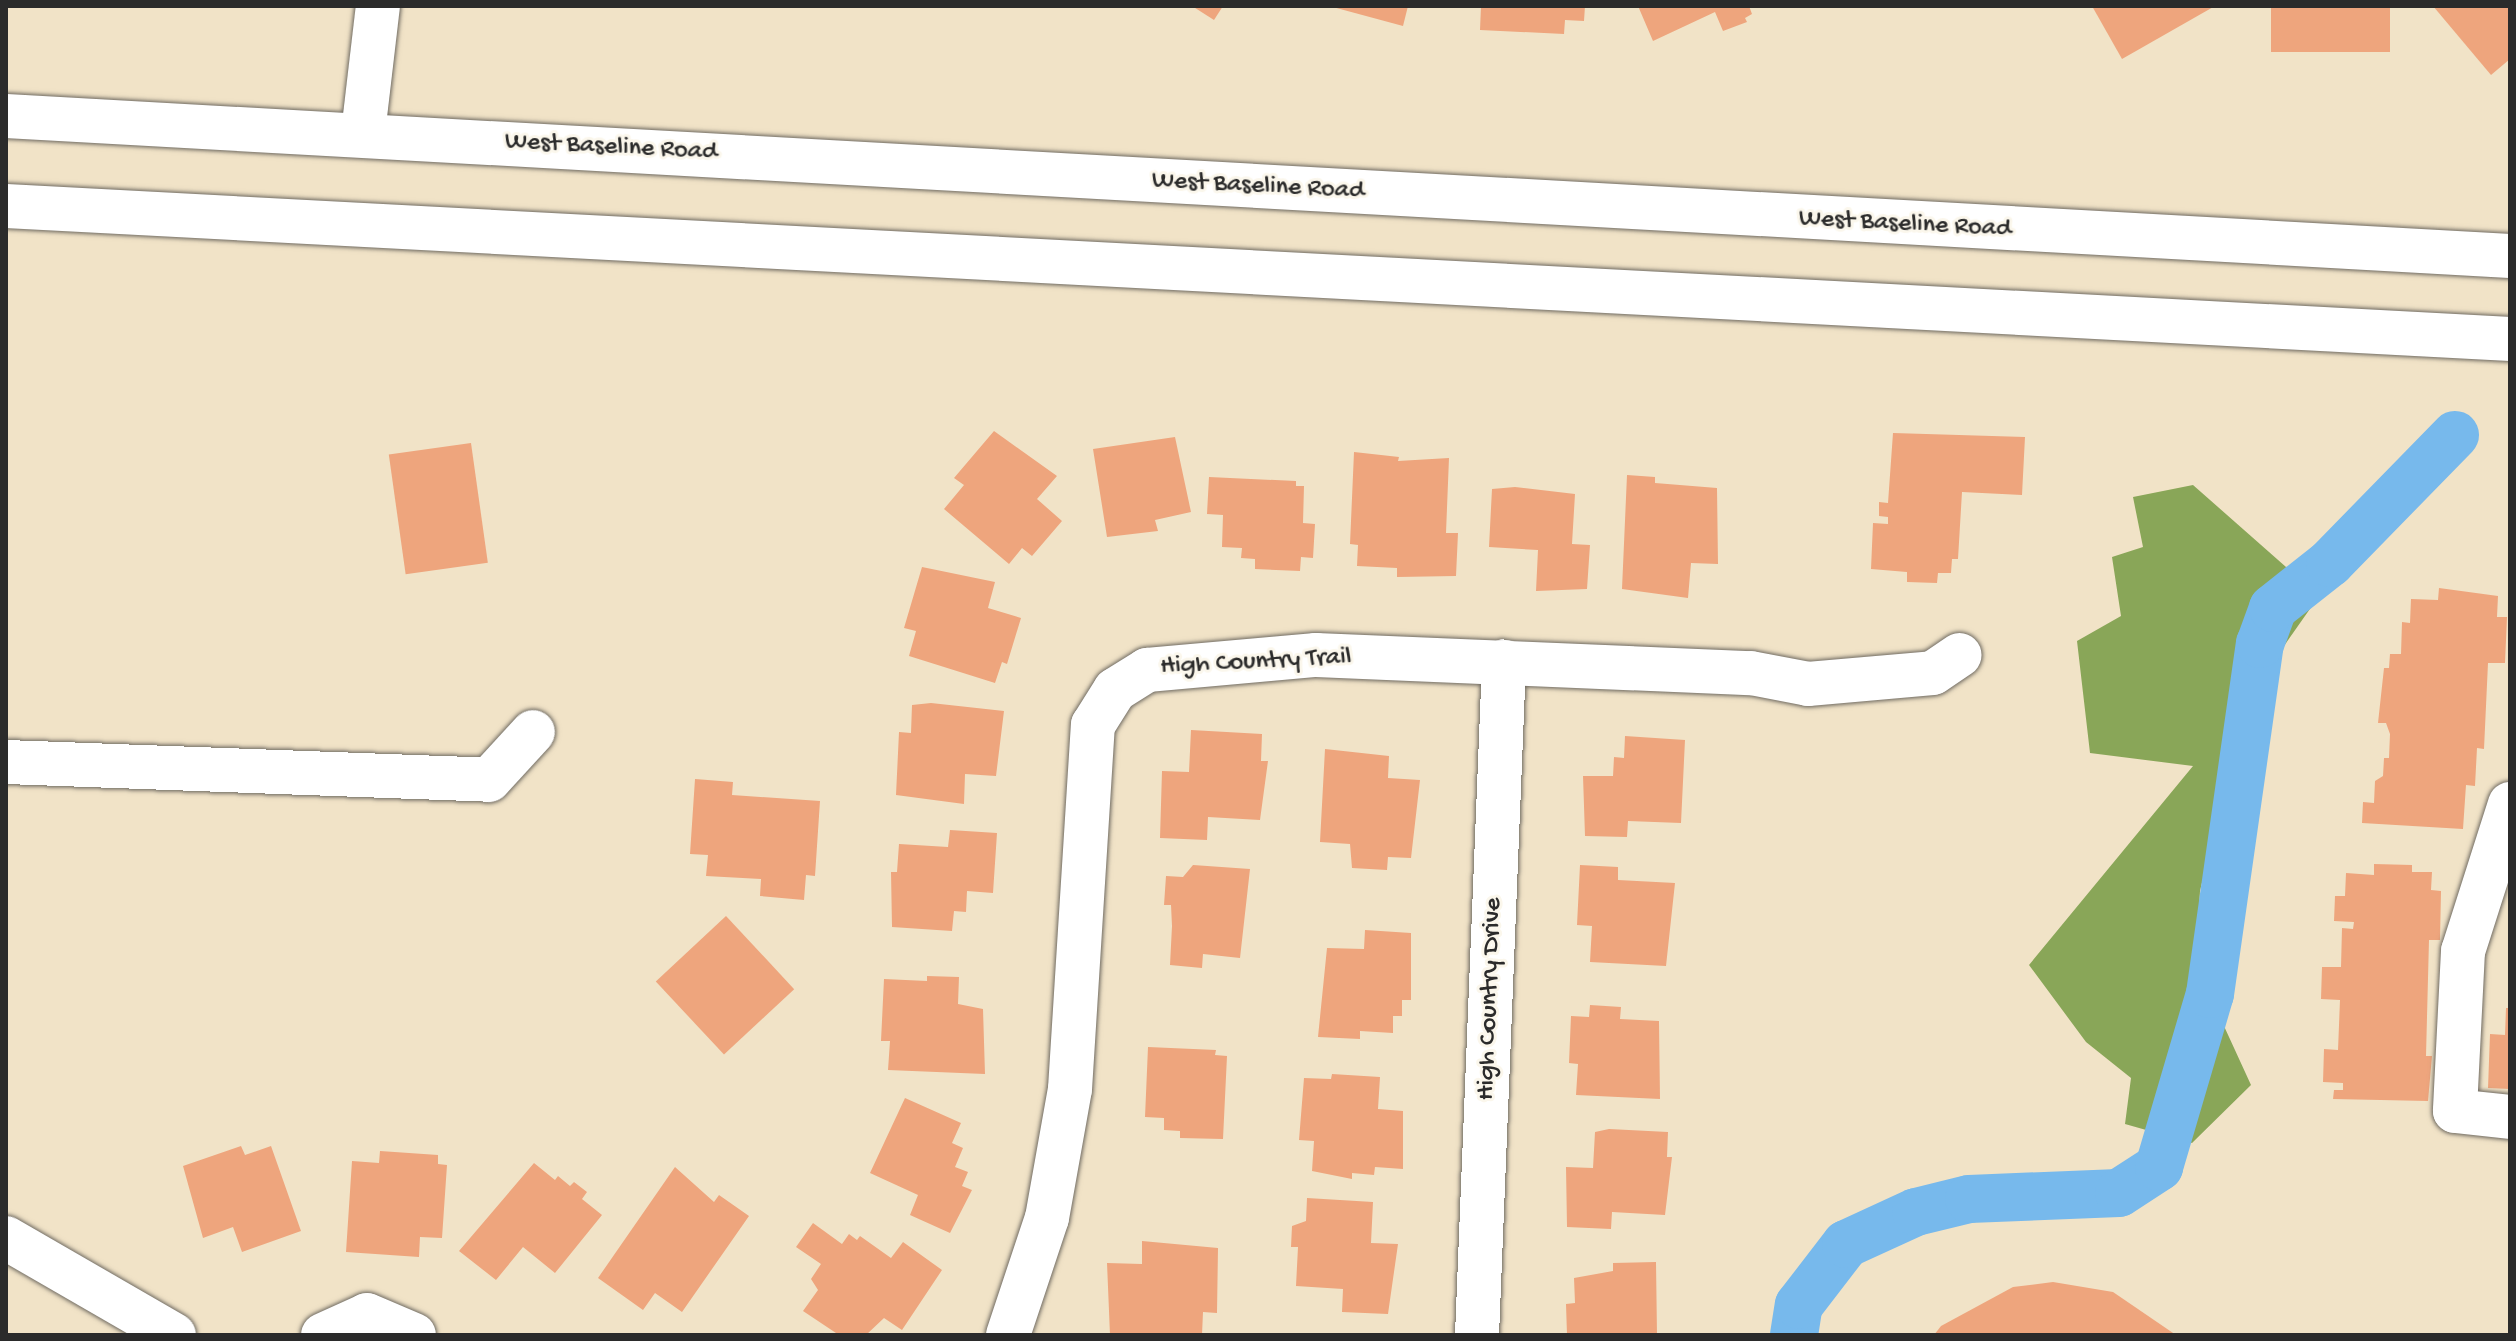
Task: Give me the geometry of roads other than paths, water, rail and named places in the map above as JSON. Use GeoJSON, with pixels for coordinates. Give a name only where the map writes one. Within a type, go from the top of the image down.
{"type":"FeatureCollection","features":[{"type":"Feature","properties":{"kind":"main road"},"geometry":{"type":"LineString","coordinates":[[363,133],[378,6]]}},
{"type":"Feature","properties":{"kind":"main road","name":"West Baseline Road"},"geometry":{"type":"LineString","coordinates":[[6,116],[363,133],[1978,230],[2510,256]]}},
{"type":"Feature","properties":{"kind":"main road"},"geometry":{"type":"LineString","coordinates":[[6,206],[2510,339]]}},
{"type":"Feature","properties":{"kind":"main road","name":"High Country Trail"},"geometry":{"type":"LineString","coordinates":[[1008,1335],[1047,1218],[1070,1089],[1093,725],[1115,690],[1147,670],[1316,655],[1751,673],[1808,684],[1933,673],[1960,655]]}},
{"type":"Feature","properties":{"kind":"main road","name":"High Country Drive"},"geometry":{"type":"LineString","coordinates":[[1477,1335],[1504,662]]}},
{"type":"Feature","properties":{"kind":"main road"},"geometry":{"type":"LineString","coordinates":[[6,762],[489,780],[533,732]]}},
{"type":"Feature","properties":{"kind":"main road"},"geometry":{"type":"LineString","coordinates":[[2510,804],[2463,951],[2455,1111],[2510,1117]]}},
{"type":"Feature","properties":{"kind":"main road"},"geometry":{"type":"LineString","coordinates":[[6,1238],[174,1335]]}},
{"type":"Feature","properties":{"kind":"main road"},"geometry":{"type":"LineString","coordinates":[[323,1335],[367,1315],[414,1335]]}},
{"type":"Feature","properties":{"kind":"waterway"},"geometry":{"type":"LineString","coordinates":[[1794,1335],[1799,1305],[1846,1244],[1916,1212],[1969,1199],[2119,1193],[2159,1167],[2210,994],[2260,644],[2273,608],[2330,563],[2455,435]]}}]}
